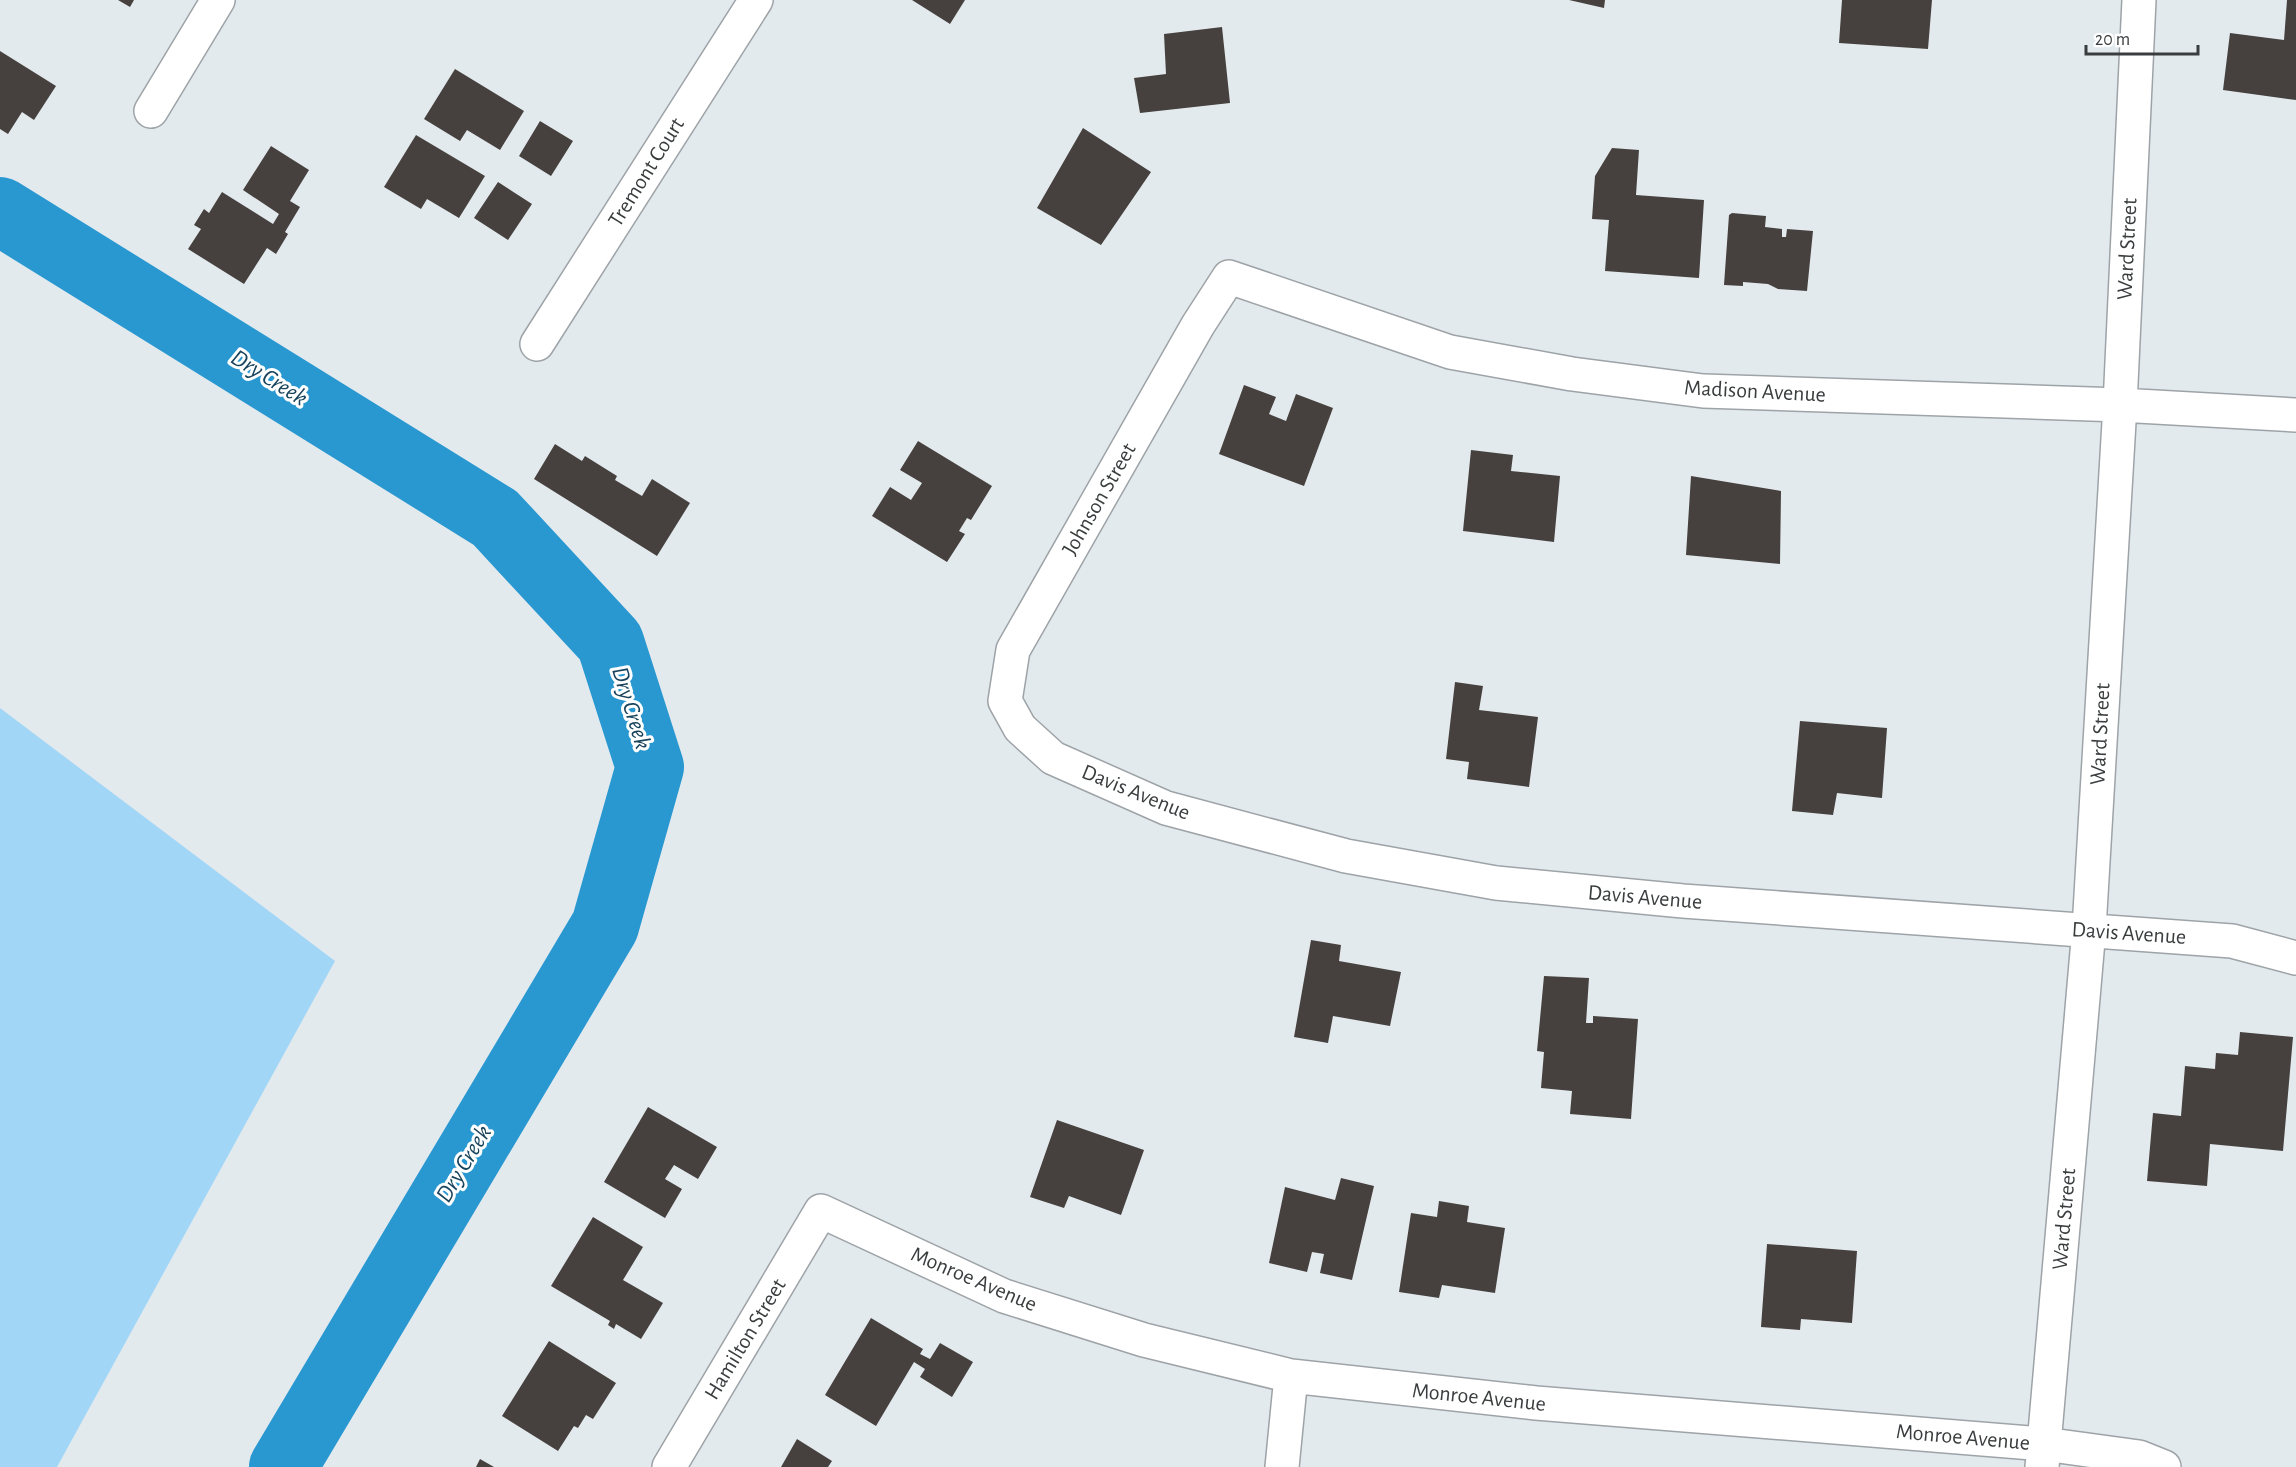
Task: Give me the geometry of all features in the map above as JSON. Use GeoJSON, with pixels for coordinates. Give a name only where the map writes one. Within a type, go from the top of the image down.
{"type":"FeatureCollection","features":[{"type":"Feature","properties":{"kind":"street"},"geometry":{"type":"LineString","coordinates":[[151,111],[218,0]]}},
{"type":"Feature","properties":{"kind":"street","name":"Tremont Court"},"geometry":{"type":"LineString","coordinates":[[537,344],[756,0]]}},
{"type":"Feature","properties":{"kind":"street","name":"Ward Street"},"geometry":{"type":"LineString","coordinates":[[2043,1455],[2089,929],[2120,405],[2139,0]]}},
{"type":"Feature","properties":{"kind":"street","name":"Madison Avenue"},"geometry":{"type":"LineString","coordinates":[[1229,277],[1450,352],[1572,374],[1703,391],[2120,405],[2296,415]]}},
{"type":"Feature","properties":{"kind":"street","name":"Johnson Street"},"geometry":{"type":"LineString","coordinates":[[1020,728],[1005,701],[1013,650],[1198,325],[1229,277]]}},
{"type":"Feature","properties":{"kind":"street","name":"Davis Avenue"},"geometry":{"type":"LineString","coordinates":[[1020,728],[1053,758],[1166,808],[1346,856],[1496,883],[1683,901],[2232,940],[2296,958]]}},
{"type":"Feature","properties":{"kind":"street","name":"Monroe Avenue"},"geometry":{"type":"LineString","coordinates":[[821,1211],[1004,1296],[1144,1340],[1291,1376],[2043,1455],[2139,1457],[2164,1467]]}},
{"type":"Feature","properties":{"kind":"street","name":"Hamilton Street"},"geometry":{"type":"LineString","coordinates":[[669,1467],[821,1211]]}},
{"type":"Feature","properties":{"kind":"street"},"geometry":{"type":"LineString","coordinates":[[1282,1467],[1291,1376]]}},
{"type":"Feature","properties":{"kind":"shaded area"},"geometry":{"type":"Polygon","coordinates":[[[0,708],[335,961],[57,1467],[0,1467],[0,708]]]}},
{"type":"Feature","properties":{"kind":"building"},"geometry":{"type":"Polygon","coordinates":[[[118,0],[134,0],[130,7],[118,0]]]}},
{"type":"Feature","properties":{"kind":"building"},"geometry":{"type":"Polygon","coordinates":[[[912,0],[965,0],[950,24],[912,0]]]}},
{"type":"Feature","properties":{"kind":"building"},"geometry":{"type":"Polygon","coordinates":[[[1569,0],[1605,0],[1604,8],[1569,0]]]}},
{"type":"Feature","properties":{"kind":"building"},"geometry":{"type":"Polygon","coordinates":[[[1842,0],[1932,0],[1928,49],[1839,43],[1842,0]]]}},
{"type":"Feature","properties":{"kind":"building"},"geometry":{"type":"Polygon","coordinates":[[[2287,0],[2296,0],[2296,100],[2223,90],[2230,33],[2284,40],[2287,0]]]}},
{"type":"Feature","properties":{"kind":"building"},"geometry":{"type":"Polygon","coordinates":[[[1222,27],[1230,103],[1140,113],[1134,78],[1166,74],[1164,34],[1222,27]]]}},
{"type":"Feature","properties":{"kind":"building"},"geometry":{"type":"Polygon","coordinates":[[[0,51],[56,86],[34,120],[22,112],[8,134],[0,129],[0,51]]]}},
{"type":"Feature","properties":{"kind":"building"},"geometry":{"type":"Polygon","coordinates":[[[455,69],[524,111],[500,150],[467,130],[460,141],[424,119],[455,69]]]}},
{"type":"Feature","properties":{"kind":"building"},"geometry":{"type":"Polygon","coordinates":[[[540,121],[573,141],[551,176],[519,156],[540,121]]]}},
{"type":"Feature","properties":{"kind":"building"},"geometry":{"type":"Polygon","coordinates":[[[1083,128],[1151,172],[1101,245],[1037,208],[1083,128]]]}},
{"type":"Feature","properties":{"kind":"building"},"geometry":{"type":"Polygon","coordinates":[[[416,135],[485,176],[459,218],[427,199],[421,209],[384,187],[416,135]]]}},
{"type":"Feature","properties":{"kind":"building"},"geometry":{"type":"Polygon","coordinates":[[[271,146],[309,170],[290,201],[300,207],[285,232],[288,234],[276,254],[267,248],[244,284],[188,249],[201,229],[194,225],[204,209],[209,213],[222,192],[273,224],[279,214],[243,190],[271,146]]]}},
{"type":"Feature","properties":{"kind":"building"},"geometry":{"type":"Polygon","coordinates":[[[1612,148],[1639,150],[1636,195],[1704,200],[1699,278],[1605,271],[1609,220],[1592,219],[1595,176],[1612,148]]]}},
{"type":"Feature","properties":{"kind":"building"},"geometry":{"type":"Polygon","coordinates":[[[498,182],[532,204],[508,240],[474,218],[498,182]]]}},
{"type":"Feature","properties":{"kind":"building"},"geometry":{"type":"Polygon","coordinates":[[[1732,213],[1766,216],[1765,227],[1782,229],[1782,237],[1786,237],[1787,229],[1813,231],[1807,291],[1778,289],[1768,284],[1743,282],[1743,286],[1724,285],[1729,215],[1732,213]]]}},
{"type":"Feature","properties":{"kind":"building"},"geometry":{"type":"Polygon","coordinates":[[[1244,385],[1276,397],[1269,414],[1286,421],[1296,394],[1333,408],[1304,486],[1219,454],[1244,385]]]}},
{"type":"Feature","properties":{"kind":"building"},"geometry":{"type":"Polygon","coordinates":[[[918,441],[992,486],[971,520],[967,518],[959,531],[965,534],[947,562],[872,516],[890,487],[911,500],[922,483],[900,470],[918,441]]]}},
{"type":"Feature","properties":{"kind":"building"},"geometry":{"type":"Polygon","coordinates":[[[555,444],[582,461],[585,456],[617,476],[615,480],[642,496],[652,479],[690,503],[657,556],[534,479],[555,444]]]}},
{"type":"Feature","properties":{"kind":"building"},"geometry":{"type":"Polygon","coordinates":[[[1471,450],[1513,455],[1511,471],[1560,476],[1554,542],[1463,531],[1471,450]]]}},
{"type":"Feature","properties":{"kind":"building"},"geometry":{"type":"Polygon","coordinates":[[[1691,476],[1781,491],[1780,564],[1686,555],[1691,476]]]}},
{"type":"Feature","properties":{"kind":"building"},"geometry":{"type":"Polygon","coordinates":[[[1455,682],[1483,686],[1479,710],[1538,717],[1529,787],[1467,779],[1469,762],[1446,759],[1455,682]]]}},
{"type":"Feature","properties":{"kind":"building"},"geometry":{"type":"Polygon","coordinates":[[[1800,721],[1887,728],[1882,798],[1837,793],[1833,815],[1792,811],[1800,721]]]}},
{"type":"Feature","properties":{"kind":"building"},"geometry":{"type":"Polygon","coordinates":[[[1311,940],[1341,945],[1339,961],[1401,972],[1390,1026],[1333,1016],[1328,1043],[1294,1037],[1311,940]]]}},
{"type":"Feature","properties":{"kind":"building"},"geometry":{"type":"Polygon","coordinates":[[[1544,976],[1589,978],[1586,1023],[1593,1023],[1593,1016],[1638,1019],[1631,1119],[1570,1114],[1572,1091],[1541,1088],[1544,1052],[1537,1051],[1544,976]]]}},
{"type":"Feature","properties":{"kind":"building"},"geometry":{"type":"Polygon","coordinates":[[[2240,1032],[2293,1037],[2283,1151],[2210,1144],[2207,1186],[2147,1181],[2153,1113],[2181,1116],[2185,1066],[2215,1069],[2216,1053],[2238,1055],[2240,1032]]]}},
{"type":"Feature","properties":{"kind":"building"},"geometry":{"type":"Polygon","coordinates":[[[648,1107],[717,1147],[698,1179],[674,1165],[665,1179],[682,1189],[665,1218],[604,1182],[648,1107]]]}},
{"type":"Feature","properties":{"kind":"building"},"geometry":{"type":"Polygon","coordinates":[[[1057,1120],[1144,1150],[1121,1215],[1069,1196],[1064,1208],[1030,1197],[1057,1120]]]}},
{"type":"Feature","properties":{"kind":"building"},"geometry":{"type":"Polygon","coordinates":[[[1341,1178],[1374,1186],[1352,1280],[1320,1273],[1324,1254],[1312,1252],[1307,1272],[1269,1263],[1285,1187],[1335,1200],[1341,1178]]]}},
{"type":"Feature","properties":{"kind":"building"},"geometry":{"type":"Polygon","coordinates":[[[1439,1201],[1469,1206],[1467,1222],[1505,1228],[1495,1293],[1442,1285],[1439,1298],[1399,1292],[1411,1213],[1437,1217],[1439,1201]]]}},
{"type":"Feature","properties":{"kind":"building"},"geometry":{"type":"Polygon","coordinates":[[[593,1217],[643,1247],[623,1280],[663,1303],[641,1339],[616,1324],[614,1329],[608,1325],[610,1321],[551,1286],[593,1217]]]}},
{"type":"Feature","properties":{"kind":"building"},"geometry":{"type":"Polygon","coordinates":[[[1767,1244],[1857,1251],[1852,1323],[1801,1319],[1800,1330],[1761,1327],[1767,1244]]]}},
{"type":"Feature","properties":{"kind":"building"},"geometry":{"type":"Polygon","coordinates":[[[871,1318],[923,1349],[920,1354],[930,1359],[940,1343],[973,1362],[952,1397],[920,1377],[925,1369],[914,1362],[876,1426],[825,1395],[871,1318]]]}},
{"type":"Feature","properties":{"kind":"building"},"geometry":{"type":"Polygon","coordinates":[[[549,1341],[616,1383],[593,1419],[586,1415],[578,1428],[574,1426],[558,1451],[502,1416],[549,1341]]]}},
{"type":"Feature","properties":{"kind":"building"},"geometry":{"type":"Polygon","coordinates":[[[797,1439],[832,1461],[828,1467],[781,1467],[797,1439]]]}},
{"type":"Feature","properties":{"kind":"building"},"geometry":{"type":"Polygon","coordinates":[[[480,1459],[494,1467],[476,1467],[480,1459]]]}},
{"type":"Feature","properties":{"kind":"waterway","name":"Dry Creek"},"geometry":{"type":"LineString","coordinates":[[0,211],[495,518],[610,642],[650,767],[605,926],[283,1467]]}}]}
